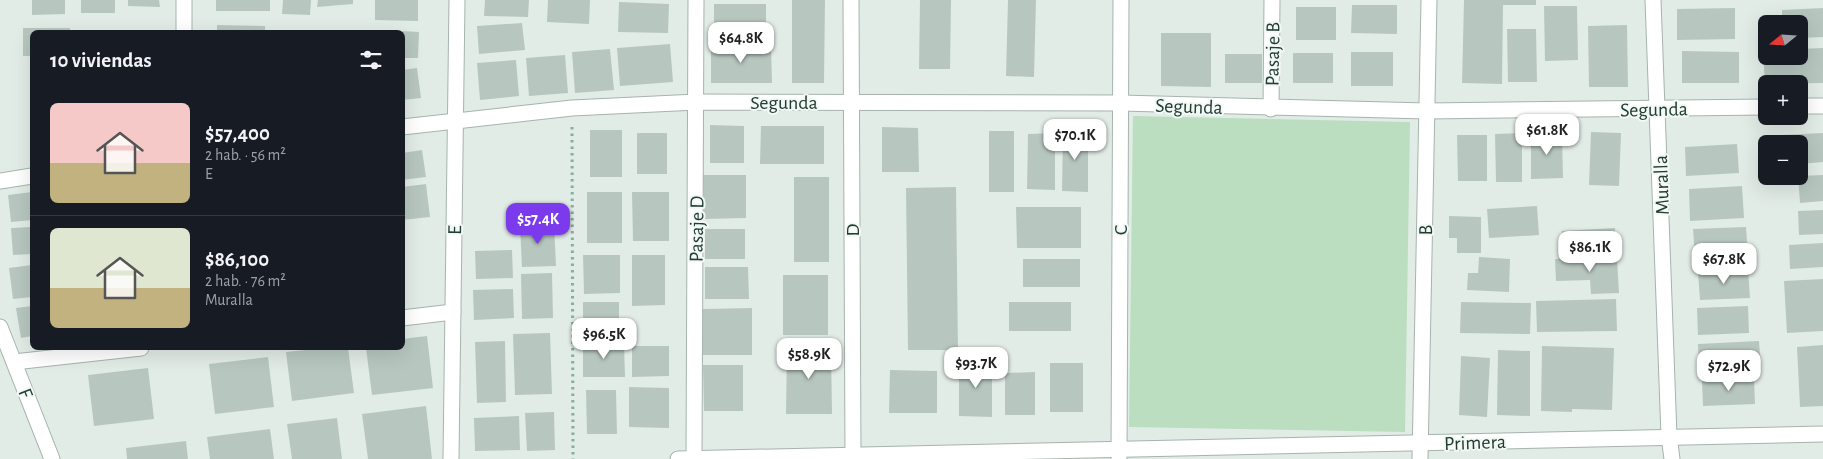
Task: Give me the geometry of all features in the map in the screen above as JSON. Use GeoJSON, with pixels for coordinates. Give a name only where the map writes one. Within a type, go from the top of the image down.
{"type":"FeatureCollection","features":[{"type":"Feature","properties":{"kind":"street"},"geometry":{"type":"LineString","coordinates":[[184,0],[184,30]]}},
{"type":"Feature","properties":{"kind":"street","name":"E"},"geometry":{"type":"LineString","coordinates":[[451,459],[457,0]]}},
{"type":"Feature","properties":{"kind":"street","name":"Pasaje D"},"geometry":{"type":"LineString","coordinates":[[694,457],[696,0]]}},
{"type":"Feature","properties":{"kind":"street","name":"D"},"geometry":{"type":"LineString","coordinates":[[851,0],[852,456]]}},
{"type":"Feature","properties":{"kind":"street","name":"C"},"geometry":{"type":"LineString","coordinates":[[1119,454],[1122,0]]}},
{"type":"Feature","properties":{"kind":"street","name":"Pasaje B"},"geometry":{"type":"LineString","coordinates":[[1271,108],[1272,0]]}},
{"type":"Feature","properties":{"kind":"street","name":"B"},"geometry":{"type":"LineString","coordinates":[[1420,459],[1429,0]]}},
{"type":"Feature","properties":{"kind":"street","name":"Muralla"},"geometry":{"type":"LineString","coordinates":[[1653,0],[1672,459]]}},
{"type":"Feature","properties":{"kind":"street","name":"Segunda"},"geometry":{"type":"LineString","coordinates":[[405,127],[572,108],[697,102],[1121,103],[1427,111],[1758,107]]}},
{"type":"Feature","properties":{"kind":"street"},"geometry":{"type":"LineString","coordinates":[[1808,106],[1823,106]]}},
{"type":"Feature","properties":{"kind":"street"},"geometry":{"type":"LineString","coordinates":[[0,180],[30,176]]}},
{"type":"Feature","properties":{"kind":"street"},"geometry":{"type":"LineString","coordinates":[[405,318],[453,312]]}},
{"type":"Feature","properties":{"kind":"street","name":"F"},"geometry":{"type":"LineString","coordinates":[[0,327],[52,459]]}},
{"type":"Feature","properties":{"kind":"street"},"geometry":{"type":"LineString","coordinates":[[14,362],[123,350]]}},
{"type":"Feature","properties":{"kind":"street","name":"Primera"},"geometry":{"type":"LineString","coordinates":[[678,459],[694,457],[1265,453],[1421,443],[1823,434]]}},
{"type":"Feature","properties":{"kind":"path"},"geometry":{"type":"LineString","coordinates":[[572,108],[573,459]]}},
{"type":"Feature","properties":{"kind":"green space"},"geometry":{"type":"Polygon","coordinates":[[[1133,116],[1410,122],[1405,432],[1129,427],[1133,116]]]}},
{"type":"Feature","properties":{"kind":"building"},"geometry":{"type":"Polygon","coordinates":[[[32,0],[65,0],[65,14],[32,15],[32,0]]]}},
{"type":"Feature","properties":{"kind":"building"},"geometry":{"type":"Polygon","coordinates":[[[81,0],[115,0],[115,13],[81,13],[81,0]]]}},
{"type":"Feature","properties":{"kind":"building"},"geometry":{"type":"Polygon","coordinates":[[[128,0],[159,0],[160,7],[128,6],[128,0]]]}},
{"type":"Feature","properties":{"kind":"building"},"geometry":{"type":"Polygon","coordinates":[[[216,0],[270,0],[270,11],[216,11],[216,0]]]}},
{"type":"Feature","properties":{"kind":"building"},"geometry":{"type":"Polygon","coordinates":[[[283,0],[311,0],[310,15],[282,14],[283,0]]]}},
{"type":"Feature","properties":{"kind":"building"},"geometry":{"type":"Polygon","coordinates":[[[318,0],[353,0],[353,4],[317,7],[318,0]]]}},
{"type":"Feature","properties":{"kind":"building"},"geometry":{"type":"Polygon","coordinates":[[[375,0],[418,0],[418,21],[375,20],[375,0]]]}},
{"type":"Feature","properties":{"kind":"building"},"geometry":{"type":"Polygon","coordinates":[[[485,0],[529,0],[528,17],[484,16],[485,0]]]}},
{"type":"Feature","properties":{"kind":"building"},"geometry":{"type":"Polygon","coordinates":[[[548,0],[590,0],[589,24],[547,22],[548,0]]]}},
{"type":"Feature","properties":{"kind":"building"},"geometry":{"type":"Polygon","coordinates":[[[792,0],[825,0],[824,83],[792,83],[792,0]]]}},
{"type":"Feature","properties":{"kind":"building"},"geometry":{"type":"Polygon","coordinates":[[[920,0],[951,0],[950,69],[919,69],[920,0]]]}},
{"type":"Feature","properties":{"kind":"building"},"geometry":{"type":"Polygon","coordinates":[[[1008,0],[1036,0],[1034,77],[1006,76],[1008,0]]]}},
{"type":"Feature","properties":{"kind":"building"},"geometry":{"type":"Polygon","coordinates":[[[1464,0],[1536,0],[1536,5],[1503,5],[1502,84],[1462,83],[1464,0]]]}},
{"type":"Feature","properties":{"kind":"building"},"geometry":{"type":"Polygon","coordinates":[[[619,2],[669,4],[668,33],[618,32],[619,2]]]}},
{"type":"Feature","properties":{"kind":"building"},"geometry":{"type":"Polygon","coordinates":[[[714,4],[766,4],[766,33],[714,33],[714,4]]]}},
{"type":"Feature","properties":{"kind":"building"},"geometry":{"type":"Polygon","coordinates":[[[1352,5],[1397,5],[1397,34],[1351,33],[1352,5]]]}},
{"type":"Feature","properties":{"kind":"building"},"geometry":{"type":"Polygon","coordinates":[[[1544,6],[1577,6],[1578,60],[1545,61],[1544,6]]]}},
{"type":"Feature","properties":{"kind":"building"},"geometry":{"type":"Polygon","coordinates":[[[1296,7],[1336,7],[1336,40],[1296,40],[1296,7]]]}},
{"type":"Feature","properties":{"kind":"building"},"geometry":{"type":"Polygon","coordinates":[[[1735,8],[1735,39],[1677,40],[1677,9],[1735,8]]]}},
{"type":"Feature","properties":{"kind":"building"},"geometry":{"type":"Polygon","coordinates":[[[1823,8],[1823,37],[1808,38],[1808,15],[1782,15],[1782,10],[1823,8]]]}},
{"type":"Feature","properties":{"kind":"building"},"geometry":{"type":"Polygon","coordinates":[[[522,23],[525,50],[479,54],[477,26],[522,23]]]}},
{"type":"Feature","properties":{"kind":"building"},"geometry":{"type":"Polygon","coordinates":[[[217,25],[265,26],[265,30],[217,30],[217,25]]]}},
{"type":"Feature","properties":{"kind":"building"},"geometry":{"type":"Polygon","coordinates":[[[1627,25],[1628,87],[1589,87],[1588,26],[1627,25]]]}},
{"type":"Feature","properties":{"kind":"building"},"geometry":{"type":"Polygon","coordinates":[[[23,28],[70,28],[70,30],[30,30],[30,56],[23,56],[23,28]]]}},
{"type":"Feature","properties":{"kind":"building"},"geometry":{"type":"Polygon","coordinates":[[[1507,29],[1536,29],[1537,82],[1508,82],[1507,29]]]}},
{"type":"Feature","properties":{"kind":"building"},"geometry":{"type":"Polygon","coordinates":[[[405,31],[419,32],[418,58],[405,58],[405,31]]]}},
{"type":"Feature","properties":{"kind":"building"},"geometry":{"type":"Polygon","coordinates":[[[1161,33],[1211,33],[1211,87],[1161,86],[1161,33]]]}},
{"type":"Feature","properties":{"kind":"building"},"geometry":{"type":"Polygon","coordinates":[[[670,44],[673,82],[620,86],[617,48],[670,44]]]}},
{"type":"Feature","properties":{"kind":"building"},"geometry":{"type":"Polygon","coordinates":[[[711,45],[771,45],[772,83],[711,83],[711,45]]]}},
{"type":"Feature","properties":{"kind":"building"},"geometry":{"type":"Polygon","coordinates":[[[1823,48],[1823,83],[1808,83],[1808,75],[1764,75],[1764,65],[1808,65],[1808,49],[1823,48]]]}},
{"type":"Feature","properties":{"kind":"building"},"geometry":{"type":"Polygon","coordinates":[[[610,49],[614,90],[575,93],[572,52],[610,49]]]}},
{"type":"Feature","properties":{"kind":"building"},"geometry":{"type":"Polygon","coordinates":[[[1682,51],[1739,52],[1739,83],[1682,83],[1682,51]]]}},
{"type":"Feature","properties":{"kind":"building"},"geometry":{"type":"Polygon","coordinates":[[[1351,52],[1393,52],[1393,86],[1351,86],[1351,52]]]}},
{"type":"Feature","properties":{"kind":"building"},"geometry":{"type":"Polygon","coordinates":[[[1293,53],[1333,53],[1333,83],[1293,83],[1293,53]]]}},
{"type":"Feature","properties":{"kind":"building"},"geometry":{"type":"Polygon","coordinates":[[[1225,54],[1262,54],[1262,83],[1225,83],[1225,54]]]}},
{"type":"Feature","properties":{"kind":"building"},"geometry":{"type":"Polygon","coordinates":[[[565,55],[568,93],[529,96],[526,58],[565,55]]]}},
{"type":"Feature","properties":{"kind":"building"},"geometry":{"type":"Polygon","coordinates":[[[516,60],[519,96],[480,100],[477,63],[516,60]]]}},
{"type":"Feature","properties":{"kind":"building"},"geometry":{"type":"Polygon","coordinates":[[[417,68],[421,98],[405,100],[405,70],[417,68]]]}},
{"type":"Feature","properties":{"kind":"building"},"geometry":{"type":"Polygon","coordinates":[[[710,125],[744,126],[744,163],[710,163],[710,125]]]}},
{"type":"Feature","properties":{"kind":"building"},"geometry":{"type":"Polygon","coordinates":[[[761,126],[824,126],[824,164],[760,164],[761,126]]]}},
{"type":"Feature","properties":{"kind":"building"},"geometry":{"type":"Polygon","coordinates":[[[882,127],[918,128],[919,172],[882,172],[882,127]]]}},
{"type":"Feature","properties":{"kind":"building"},"geometry":{"type":"Polygon","coordinates":[[[590,130],[622,130],[622,177],[590,177],[590,130]]]}},
{"type":"Feature","properties":{"kind":"building"},"geometry":{"type":"Polygon","coordinates":[[[1063,130],[1088,130],[1088,192],[1062,191],[1063,130]]]}},
{"type":"Feature","properties":{"kind":"building"},"geometry":{"type":"Polygon","coordinates":[[[989,131],[1014,131],[1014,192],[989,192],[989,131]]]}},
{"type":"Feature","properties":{"kind":"building"},"geometry":{"type":"Polygon","coordinates":[[[1591,132],[1621,133],[1619,186],[1589,185],[1591,132]]]}},
{"type":"Feature","properties":{"kind":"building"},"geometry":{"type":"Polygon","coordinates":[[[637,133],[667,133],[667,174],[637,174],[637,133]]]}},
{"type":"Feature","properties":{"kind":"building"},"geometry":{"type":"Polygon","coordinates":[[[1055,133],[1055,190],[1027,189],[1028,134],[1055,133]]]}},
{"type":"Feature","properties":{"kind":"building"},"geometry":{"type":"Polygon","coordinates":[[[1522,133],[1522,182],[1496,182],[1495,134],[1522,133]]]}},
{"type":"Feature","properties":{"kind":"building"},"geometry":{"type":"Polygon","coordinates":[[[1823,133],[1823,162],[1808,163],[1808,135],[1781,135],[1823,133]]]}},
{"type":"Feature","properties":{"kind":"building"},"geometry":{"type":"Polygon","coordinates":[[[1531,134],[1562,134],[1563,178],[1531,179],[1531,134]]]}},
{"type":"Feature","properties":{"kind":"building"},"geometry":{"type":"Polygon","coordinates":[[[1457,135],[1487,135],[1487,181],[1458,181],[1457,135]]]}},
{"type":"Feature","properties":{"kind":"building"},"geometry":{"type":"Polygon","coordinates":[[[1737,144],[1739,173],[1686,176],[1685,147],[1737,144]]]}},
{"type":"Feature","properties":{"kind":"building"},"geometry":{"type":"Polygon","coordinates":[[[422,150],[426,177],[405,180],[405,153],[422,150]]]}},
{"type":"Feature","properties":{"kind":"building"},"geometry":{"type":"Polygon","coordinates":[[[703,175],[746,175],[746,218],[704,219],[703,175]]]}},
{"type":"Feature","properties":{"kind":"building"},"geometry":{"type":"Polygon","coordinates":[[[1823,175],[1823,201],[1800,203],[1799,185],[1808,185],[1808,176],[1823,175]]]}},
{"type":"Feature","properties":{"kind":"building"},"geometry":{"type":"Polygon","coordinates":[[[794,177],[829,177],[829,262],[794,262],[794,177]]]}},
{"type":"Feature","properties":{"kind":"building"},"geometry":{"type":"Polygon","coordinates":[[[426,184],[430,217],[405,220],[405,187],[426,184]]]}},
{"type":"Feature","properties":{"kind":"building"},"geometry":{"type":"Polygon","coordinates":[[[1742,186],[1744,218],[1690,221],[1689,189],[1742,186]]]}},
{"type":"Feature","properties":{"kind":"building"},"geometry":{"type":"Polygon","coordinates":[[[956,187],[958,350],[908,350],[906,188],[956,187]]]}},
{"type":"Feature","properties":{"kind":"building"},"geometry":{"type":"Polygon","coordinates":[[[30,192],[30,220],[11,222],[8,195],[30,192]]]}},
{"type":"Feature","properties":{"kind":"building"},"geometry":{"type":"Polygon","coordinates":[[[587,192],[622,192],[622,243],[587,243],[587,192]]]}},
{"type":"Feature","properties":{"kind":"building"},"geometry":{"type":"Polygon","coordinates":[[[632,192],[669,192],[669,241],[633,241],[632,192]]]}},
{"type":"Feature","properties":{"kind":"building"},"geometry":{"type":"Polygon","coordinates":[[[1537,206],[1539,235],[1489,238],[1487,209],[1537,206]]]}},
{"type":"Feature","properties":{"kind":"building"},"geometry":{"type":"Polygon","coordinates":[[[1016,207],[1081,207],[1081,248],[1017,248],[1016,207]]]}},
{"type":"Feature","properties":{"kind":"building"},"geometry":{"type":"Polygon","coordinates":[[[1823,210],[1823,234],[1799,235],[1798,211],[1823,210]]]}},
{"type":"Feature","properties":{"kind":"building"},"geometry":{"type":"Polygon","coordinates":[[[1449,216],[1481,217],[1481,253],[1457,253],[1457,238],[1449,238],[1449,216]]]}},
{"type":"Feature","properties":{"kind":"building"},"geometry":{"type":"Polygon","coordinates":[[[554,223],[556,266],[522,267],[520,225],[554,223]]]}},
{"type":"Feature","properties":{"kind":"building"},"geometry":{"type":"Polygon","coordinates":[[[30,227],[30,254],[13,255],[11,228],[30,227]]]}},
{"type":"Feature","properties":{"kind":"building"},"geometry":{"type":"Polygon","coordinates":[[[1746,227],[1748,256],[1695,258],[1693,229],[1746,227]]]}},
{"type":"Feature","properties":{"kind":"building"},"geometry":{"type":"Polygon","coordinates":[[[1615,228],[1616,254],[1563,256],[1562,231],[1615,228]]]}},
{"type":"Feature","properties":{"kind":"building"},"geometry":{"type":"Polygon","coordinates":[[[705,229],[745,229],[745,259],[705,259],[705,229]]]}},
{"type":"Feature","properties":{"kind":"building"},"geometry":{"type":"Polygon","coordinates":[[[1823,243],[1823,267],[1790,269],[1789,245],[1823,243]]]}},
{"type":"Feature","properties":{"kind":"building"},"geometry":{"type":"Polygon","coordinates":[[[512,250],[513,278],[476,279],[475,251],[512,250]]]}},
{"type":"Feature","properties":{"kind":"building"},"geometry":{"type":"Polygon","coordinates":[[[583,255],[620,255],[620,293],[584,294],[583,255]]]}},
{"type":"Feature","properties":{"kind":"building"},"geometry":{"type":"Polygon","coordinates":[[[632,255],[665,255],[665,305],[632,306],[632,255]]]}},
{"type":"Feature","properties":{"kind":"building"},"geometry":{"type":"Polygon","coordinates":[[[1479,257],[1510,259],[1509,292],[1467,290],[1468,273],[1478,273],[1479,257]]]}},
{"type":"Feature","properties":{"kind":"building"},"geometry":{"type":"Polygon","coordinates":[[[1617,258],[1619,293],[1591,294],[1590,280],[1556,281],[1555,259],[1617,258]]]}},
{"type":"Feature","properties":{"kind":"building"},"geometry":{"type":"Polygon","coordinates":[[[1023,259],[1080,259],[1080,287],[1023,287],[1023,259]]]}},
{"type":"Feature","properties":{"kind":"building"},"geometry":{"type":"Polygon","coordinates":[[[30,265],[30,297],[13,299],[9,268],[30,265]]]}},
{"type":"Feature","properties":{"kind":"building"},"geometry":{"type":"Polygon","coordinates":[[[705,267],[748,267],[749,299],[705,299],[705,267]]]}},
{"type":"Feature","properties":{"kind":"building"},"geometry":{"type":"Polygon","coordinates":[[[1748,270],[1750,298],[1700,300],[1698,273],[1748,270]]]}},
{"type":"Feature","properties":{"kind":"building"},"geometry":{"type":"Polygon","coordinates":[[[552,273],[553,318],[522,319],[521,274],[552,273]]]}},
{"type":"Feature","properties":{"kind":"building"},"geometry":{"type":"Polygon","coordinates":[[[783,275],[828,275],[828,335],[783,335],[783,275]]]}},
{"type":"Feature","properties":{"kind":"building"},"geometry":{"type":"Polygon","coordinates":[[[1823,279],[1823,331],[1787,333],[1784,281],[1823,279]]]}},
{"type":"Feature","properties":{"kind":"building"},"geometry":{"type":"Polygon","coordinates":[[[513,289],[514,318],[474,320],[473,290],[513,289]]]}},
{"type":"Feature","properties":{"kind":"building"},"geometry":{"type":"Polygon","coordinates":[[[1616,299],[1617,331],[1537,332],[1536,301],[1616,299]]]}},
{"type":"Feature","properties":{"kind":"building"},"geometry":{"type":"Polygon","coordinates":[[[583,302],[619,302],[619,335],[583,335],[583,302]]]}},
{"type":"Feature","properties":{"kind":"building"},"geometry":{"type":"Polygon","coordinates":[[[1009,302],[1071,302],[1071,331],[1009,331],[1009,302]]]}},
{"type":"Feature","properties":{"kind":"building"},"geometry":{"type":"Polygon","coordinates":[[[1461,302],[1531,303],[1530,334],[1460,333],[1461,302]]]}},
{"type":"Feature","properties":{"kind":"building"},"geometry":{"type":"Polygon","coordinates":[[[30,306],[30,336],[21,338],[16,308],[30,306]]]}},
{"type":"Feature","properties":{"kind":"building"},"geometry":{"type":"Polygon","coordinates":[[[1748,306],[1749,333],[1698,335],[1697,308],[1748,306]]]}},
{"type":"Feature","properties":{"kind":"building"},"geometry":{"type":"Polygon","coordinates":[[[752,308],[752,355],[702,355],[703,309],[752,308]]]}},
{"type":"Feature","properties":{"kind":"building"},"geometry":{"type":"Polygon","coordinates":[[[550,333],[552,394],[515,395],[513,334],[550,333]]]}},
{"type":"Feature","properties":{"kind":"building"},"geometry":{"type":"Polygon","coordinates":[[[427,336],[433,388],[372,395],[366,350],[405,350],[405,339],[427,336]]]}},
{"type":"Feature","properties":{"kind":"building"},"geometry":{"type":"Polygon","coordinates":[[[505,341],[506,402],[477,403],[475,342],[505,341]]]}},
{"type":"Feature","properties":{"kind":"building"},"geometry":{"type":"Polygon","coordinates":[[[1759,341],[1761,370],[1699,373],[1698,344],[1759,341]]]}},
{"type":"Feature","properties":{"kind":"building"},"geometry":{"type":"Polygon","coordinates":[[[583,343],[624,343],[625,377],[583,377],[583,343]]]}},
{"type":"Feature","properties":{"kind":"building"},"geometry":{"type":"Polygon","coordinates":[[[1823,345],[1823,406],[1800,407],[1797,347],[1823,345]]]}},
{"type":"Feature","properties":{"kind":"building"},"geometry":{"type":"Polygon","coordinates":[[[632,346],[669,346],[669,376],[632,377],[632,346]]]}},
{"type":"Feature","properties":{"kind":"building"},"geometry":{"type":"Polygon","coordinates":[[[787,346],[831,347],[832,414],[786,414],[787,346]]]}},
{"type":"Feature","properties":{"kind":"building"},"geometry":{"type":"Polygon","coordinates":[[[1542,346],[1614,348],[1612,410],[1572,409],[1572,412],[1541,411],[1542,346]]]}},
{"type":"Feature","properties":{"kind":"building"},"geometry":{"type":"Polygon","coordinates":[[[348,350],[354,393],[292,401],[286,352],[348,350]]]}},
{"type":"Feature","properties":{"kind":"building"},"geometry":{"type":"Polygon","coordinates":[[[1498,350],[1530,351],[1530,416],[1497,415],[1498,350]]]}},
{"type":"Feature","properties":{"kind":"building"},"geometry":{"type":"Polygon","coordinates":[[[1461,356],[1490,358],[1487,417],[1459,415],[1461,356]]]}},
{"type":"Feature","properties":{"kind":"building"},"geometry":{"type":"Polygon","coordinates":[[[268,357],[274,407],[215,414],[209,364],[268,357]]]}},
{"type":"Feature","properties":{"kind":"building"},"geometry":{"type":"Polygon","coordinates":[[[959,361],[992,362],[992,417],[959,416],[959,361]]]}},
{"type":"Feature","properties":{"kind":"building"},"geometry":{"type":"Polygon","coordinates":[[[1050,363],[1083,363],[1083,412],[1050,412],[1050,363]]]}},
{"type":"Feature","properties":{"kind":"building"},"geometry":{"type":"Polygon","coordinates":[[[703,365],[743,365],[743,411],[704,411],[703,365]]]}},
{"type":"Feature","properties":{"kind":"building"},"geometry":{"type":"Polygon","coordinates":[[[148,368],[154,419],[94,426],[88,375],[148,368]]]}},
{"type":"Feature","properties":{"kind":"building"},"geometry":{"type":"Polygon","coordinates":[[[890,370],[937,371],[937,413],[889,413],[890,370]]]}},
{"type":"Feature","properties":{"kind":"building"},"geometry":{"type":"Polygon","coordinates":[[[1035,372],[1035,415],[1005,415],[1005,373],[1035,372]]]}},
{"type":"Feature","properties":{"kind":"building"},"geometry":{"type":"Polygon","coordinates":[[[1754,378],[1755,404],[1703,406],[1702,381],[1754,378]]]}},
{"type":"Feature","properties":{"kind":"building"},"geometry":{"type":"Polygon","coordinates":[[[629,387],[669,388],[669,428],[629,427],[629,387]]]}},
{"type":"Feature","properties":{"kind":"building"},"geometry":{"type":"Polygon","coordinates":[[[586,390],[616,390],[617,434],[587,434],[586,390]]]}},
{"type":"Feature","properties":{"kind":"building"},"geometry":{"type":"Polygon","coordinates":[[[426,406],[432,459],[368,459],[362,414],[426,406]]]}},
{"type":"Feature","properties":{"kind":"building"},"geometry":{"type":"Polygon","coordinates":[[[554,412],[555,450],[527,451],[525,413],[554,412]]]}},
{"type":"Feature","properties":{"kind":"building"},"geometry":{"type":"Polygon","coordinates":[[[519,416],[520,450],[475,451],[474,418],[519,416]]]}},
{"type":"Feature","properties":{"kind":"building"},"geometry":{"type":"Polygon","coordinates":[[[337,418],[342,459],[292,459],[287,424],[337,418]]]}},
{"type":"Feature","properties":{"kind":"building"},"geometry":{"type":"Polygon","coordinates":[[[270,429],[274,459],[210,459],[207,437],[270,429]]]}},
{"type":"Feature","properties":{"kind":"building"},"geometry":{"type":"Polygon","coordinates":[[[186,441],[188,459],[127,459],[126,448],[186,441]]]}}]}
